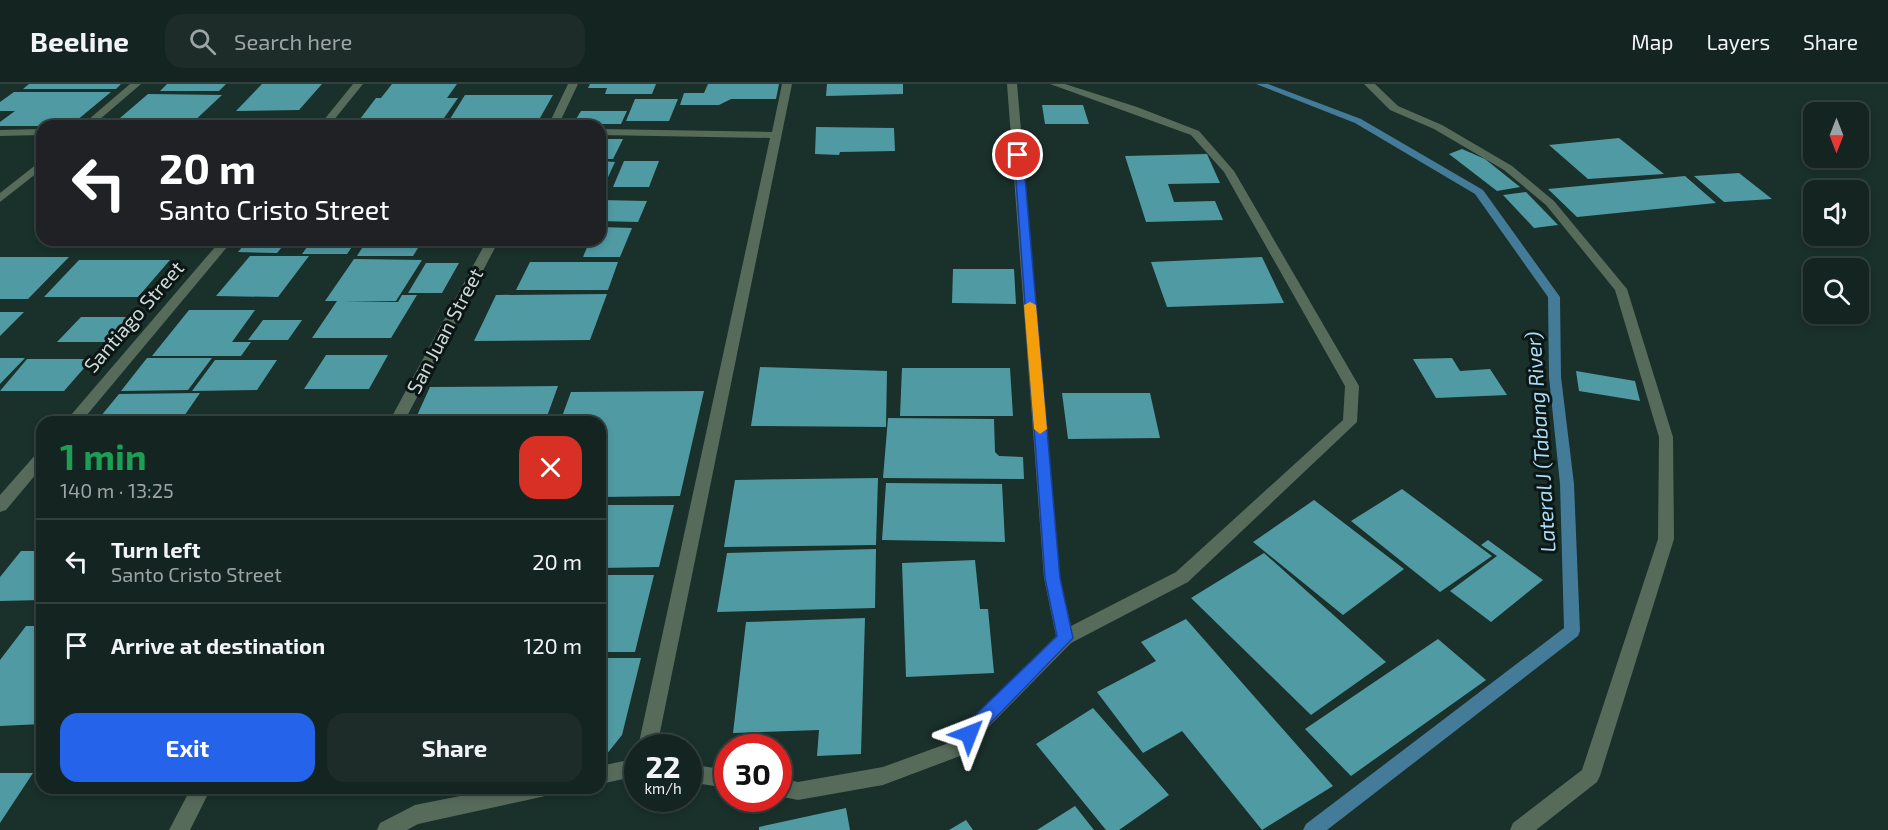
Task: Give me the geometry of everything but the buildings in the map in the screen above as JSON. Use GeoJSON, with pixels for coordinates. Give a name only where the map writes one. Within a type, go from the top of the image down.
{"type":"FeatureCollection","features":[{"type":"Feature","properties":{"kind":"street"},"geometry":{"type":"LineString","coordinates":[[93,120],[136,84]]}},
{"type":"Feature","properties":{"kind":"street"},"geometry":{"type":"LineString","coordinates":[[329,120],[358,84]]}},
{"type":"Feature","properties":{"kind":"street"},"geometry":{"type":"LineString","coordinates":[[556,120],[573,84]]}},
{"type":"Feature","properties":{"kind":"street"},"geometry":{"type":"LineString","coordinates":[[650,734],[774,135],[787,84]]}},
{"type":"Feature","properties":{"kind":"street"},"geometry":{"type":"LineString","coordinates":[[1012,84],[1052,578],[1065,638]]}},
{"type":"Feature","properties":{"kind":"street"},"geometry":{"type":"LineString","coordinates":[[792,790],[798,791],[883,776],[952,750],[1065,638],[1182,577],[1350,422],[1352,386],[1229,171],[1196,133],[1133,109],[1055,84]]}},
{"type":"Feature","properties":{"kind":"street"},"geometry":{"type":"LineString","coordinates":[[1369,84],[1394,108],[1438,127],[1508,168],[1550,202],[1621,289],[1666,437],[1666,539],[1590,776],[1520,830]]}},
{"type":"Feature","properties":{"kind":"street"},"geometry":{"type":"LineString","coordinates":[[0,133],[36,132]]}},
{"type":"Feature","properties":{"kind":"street"},"geometry":{"type":"LineString","coordinates":[[606,132],[774,135]]}},
{"type":"Feature","properties":{"kind":"street"},"geometry":{"type":"LineString","coordinates":[[0,199],[36,168]]}},
{"type":"Feature","properties":{"kind":"street","name":"Santiago Street"},"geometry":{"type":"LineString","coordinates":[[77,416],[222,246]]}},
{"type":"Feature","properties":{"kind":"street","name":"San Juan Street"},"geometry":{"type":"LineString","coordinates":[[399,416],[490,246]]}},
{"type":"Feature","properties":{"kind":"street"},"geometry":{"type":"LineString","coordinates":[[0,506],[36,463]]}},
{"type":"Feature","properties":{"kind":"street"},"geometry":{"type":"LineString","coordinates":[[606,774],[624,769]]}},
{"type":"Feature","properties":{"kind":"street"},"geometry":{"type":"LineString","coordinates":[[179,830],[198,794]]}},
{"type":"Feature","properties":{"kind":"street"},"geometry":{"type":"LineString","coordinates":[[387,830],[415,815],[513,794]]}},
{"type":"Feature","properties":{"kind":"waterway","name":"Lateral J (Tabang River)"},"geometry":{"type":"LineString","coordinates":[[1260,84],[1358,121],[1479,192],[1554,297],[1555,377],[1567,484],[1572,631],[1312,830]]}},
{"type":"Feature","properties":{"kind":"slow traffic"},"geometry":{"type":"LineString","coordinates":[[1030,305],[1040,429]]}},
{"type":"Feature","properties":{"kind":"route"},"geometry":{"type":"LineString","coordinates":[[969,734],[1065,638],[1052,578],[1018,155]]}}]}
